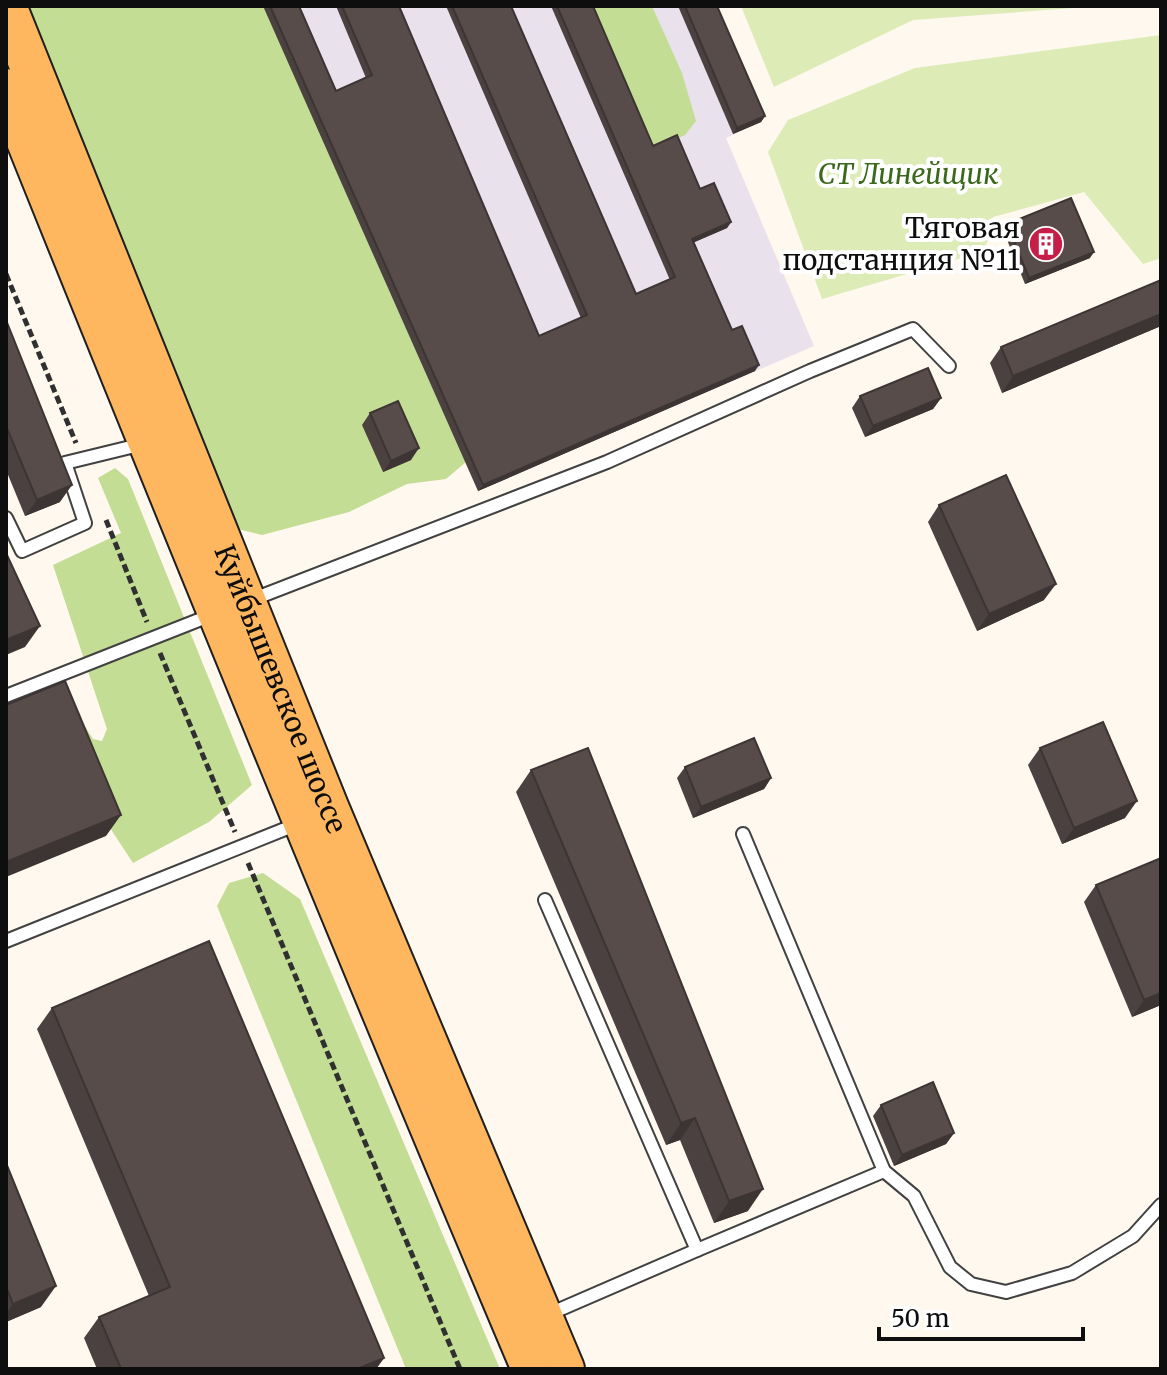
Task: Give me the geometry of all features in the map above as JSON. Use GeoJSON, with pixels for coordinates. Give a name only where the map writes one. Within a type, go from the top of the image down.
{"type":"FeatureCollection","features":[{"type":"Feature","properties":{"kind":"main road","name":"Куйбышевское шоссе"},"geometry":{"type":"LineString","coordinates":[[6,6],[230,607],[303,821],[532,1369]]}},
{"type":"Feature","properties":{"kind":"main road","name":"Куйбышевское шоссе"},"geometry":{"type":"LineString","coordinates":[[6,89],[150,443],[230,607],[564,1369]]}},
{"type":"Feature","properties":{"kind":"lane"},"geometry":{"type":"LineString","coordinates":[[6,696],[607,462],[810,371],[913,329],[949,366]]}},
{"type":"Feature","properties":{"kind":"lane"},"geometry":{"type":"LineString","coordinates":[[6,518],[22,551],[85,523],[65,463],[150,443]]}},
{"type":"Feature","properties":{"kind":"lane"},"geometry":{"type":"LineString","coordinates":[[6,941],[303,821]]}},
{"type":"Feature","properties":{"kind":"lane"},"geometry":{"type":"LineString","coordinates":[[743,834],[884,1171],[914,1196],[950,1267],[971,1284],[1006,1292],[1072,1273],[1133,1236],[1161,1205]]}},
{"type":"Feature","properties":{"kind":"lane"},"geometry":{"type":"LineString","coordinates":[[545,900],[697,1250]]}},
{"type":"Feature","properties":{"kind":"lane"},"geometry":{"type":"LineString","coordinates":[[543,1317],[884,1171]]}},
{"type":"Feature","properties":{"kind":"path"},"geometry":{"type":"LineString","coordinates":[[6,274],[81,457]]}},
{"type":"Feature","properties":{"kind":"path"},"geometry":{"type":"LineString","coordinates":[[103,513],[460,1369]]}},
{"type":"Feature","properties":{"kind":"shaded area"},"geometry":{"type":"Polygon","coordinates":[[[264,6],[711,6],[761,122],[726,138],[814,346],[478,491],[264,6]]]}},
{"type":"Feature","properties":{"kind":"green space"},"geometry":{"type":"Polygon","coordinates":[[[23,6],[264,6],[466,462],[446,479],[407,484],[349,512],[262,535],[233,528],[23,6]]]}},
{"type":"Feature","properties":{"kind":"green space"},"geometry":{"type":"Polygon","coordinates":[[[586,6],[652,6],[682,73],[696,121],[685,135],[649,151],[586,6]]]}},
{"type":"Feature","properties":{"kind":"green space"},"geometry":{"type":"Polygon","coordinates":[[[741,6],[1100,6],[913,20],[774,87],[741,6]]]}},
{"type":"Feature","properties":{"kind":"green space","name":"СТ Линейщик"},"geometry":{"type":"Polygon","coordinates":[[[1161,35],[1161,258],[1143,264],[1084,192],[993,217],[985,251],[822,299],[768,152],[788,120],[915,68],[1161,35]]]}},
{"type":"Feature","properties":{"kind":"green space"},"geometry":{"type":"Polygon","coordinates":[[[115,468],[128,479],[252,785],[209,822],[133,863],[112,831],[58,712],[75,710],[93,739],[102,741],[107,729],[53,565],[121,533],[98,478],[115,468]]]}},
{"type":"Feature","properties":{"kind":"green space"},"geometry":{"type":"Polygon","coordinates":[[[263,873],[300,899],[500,1369],[406,1369],[217,906],[229,883],[263,873]]]}},
{"type":"Feature","properties":{"kind":"building"},"geometry":{"type":"Polygon","coordinates":[[[270,6],[299,6],[336,91],[372,75],[342,6],[399,6],[539,336],[587,315],[452,6],[511,6],[636,294],[675,277],[557,6],[593,6],[653,146],[677,135],[700,189],[714,183],[731,222],[692,239],[732,330],[742,326],[759,365],[483,485],[270,6]]]}},
{"type":"Feature","properties":{"kind":"building"},"geometry":{"type":"Polygon","coordinates":[[[685,6],[717,6],[765,116],[737,128],[685,6]]]}},
{"type":"Feature","properties":{"kind":"building","name":"Тяговая подстанция №11"},"geometry":{"type":"Polygon","coordinates":[[[1071,198],[1094,252],[1029,278],[1007,224],[1071,198]]]}},
{"type":"Feature","properties":{"kind":"building"},"geometry":{"type":"Polygon","coordinates":[[[1161,280],[1161,314],[1013,376],[1001,347],[1161,280]]]}},
{"type":"Feature","properties":{"kind":"building"},"geometry":{"type":"Polygon","coordinates":[[[6,320],[72,485],[37,500],[6,426],[6,320]]]}},
{"type":"Feature","properties":{"kind":"building"},"geometry":{"type":"Polygon","coordinates":[[[928,368],[941,398],[873,426],[860,396],[928,368]]]}},
{"type":"Feature","properties":{"kind":"building"},"geometry":{"type":"Polygon","coordinates":[[[398,401],[419,448],[391,461],[370,413],[398,401]]]}},
{"type":"Feature","properties":{"kind":"building"},"geometry":{"type":"Polygon","coordinates":[[[1006,475],[1056,584],[989,614],[939,505],[1006,475]]]}},
{"type":"Feature","properties":{"kind":"building"},"geometry":{"type":"Polygon","coordinates":[[[6,553],[40,626],[6,640],[6,553]]]}},
{"type":"Feature","properties":{"kind":"building"},"geometry":{"type":"Polygon","coordinates":[[[65,681],[121,815],[6,862],[6,705],[65,681]]]}},
{"type":"Feature","properties":{"kind":"building"},"geometry":{"type":"Polygon","coordinates":[[[1103,722],[1137,801],[1074,828],[1040,748],[1103,722]]]}},
{"type":"Feature","properties":{"kind":"building"},"geometry":{"type":"Polygon","coordinates":[[[754,738],[771,778],[701,807],[685,767],[754,738]]]}},
{"type":"Feature","properties":{"kind":"building"},"geometry":{"type":"Polygon","coordinates":[[[588,748],[763,1189],[729,1201],[695,1118],[681,1123],[531,770],[588,748]]]}},
{"type":"Feature","properties":{"kind":"building"},"geometry":{"type":"Polygon","coordinates":[[[1161,858],[1161,993],[1144,1000],[1096,885],[1161,858]]]}},
{"type":"Feature","properties":{"kind":"building"},"geometry":{"type":"Polygon","coordinates":[[[209,941],[384,1358],[357,1369],[121,1369],[99,1317],[170,1287],[52,1008],[209,941]]]}},
{"type":"Feature","properties":{"kind":"building"},"geometry":{"type":"Polygon","coordinates":[[[933,1082],[954,1133],[902,1155],[881,1105],[933,1082]]]}},
{"type":"Feature","properties":{"kind":"building"},"geometry":{"type":"Polygon","coordinates":[[[6,1163],[56,1286],[13,1304],[6,1286],[6,1163]]]}},
{"type":"Feature","properties":{"kind":"place","name":"Тяговая подстанция №11"},"geometry":{"type":"Point","coordinates":[1046,244]}}]}
